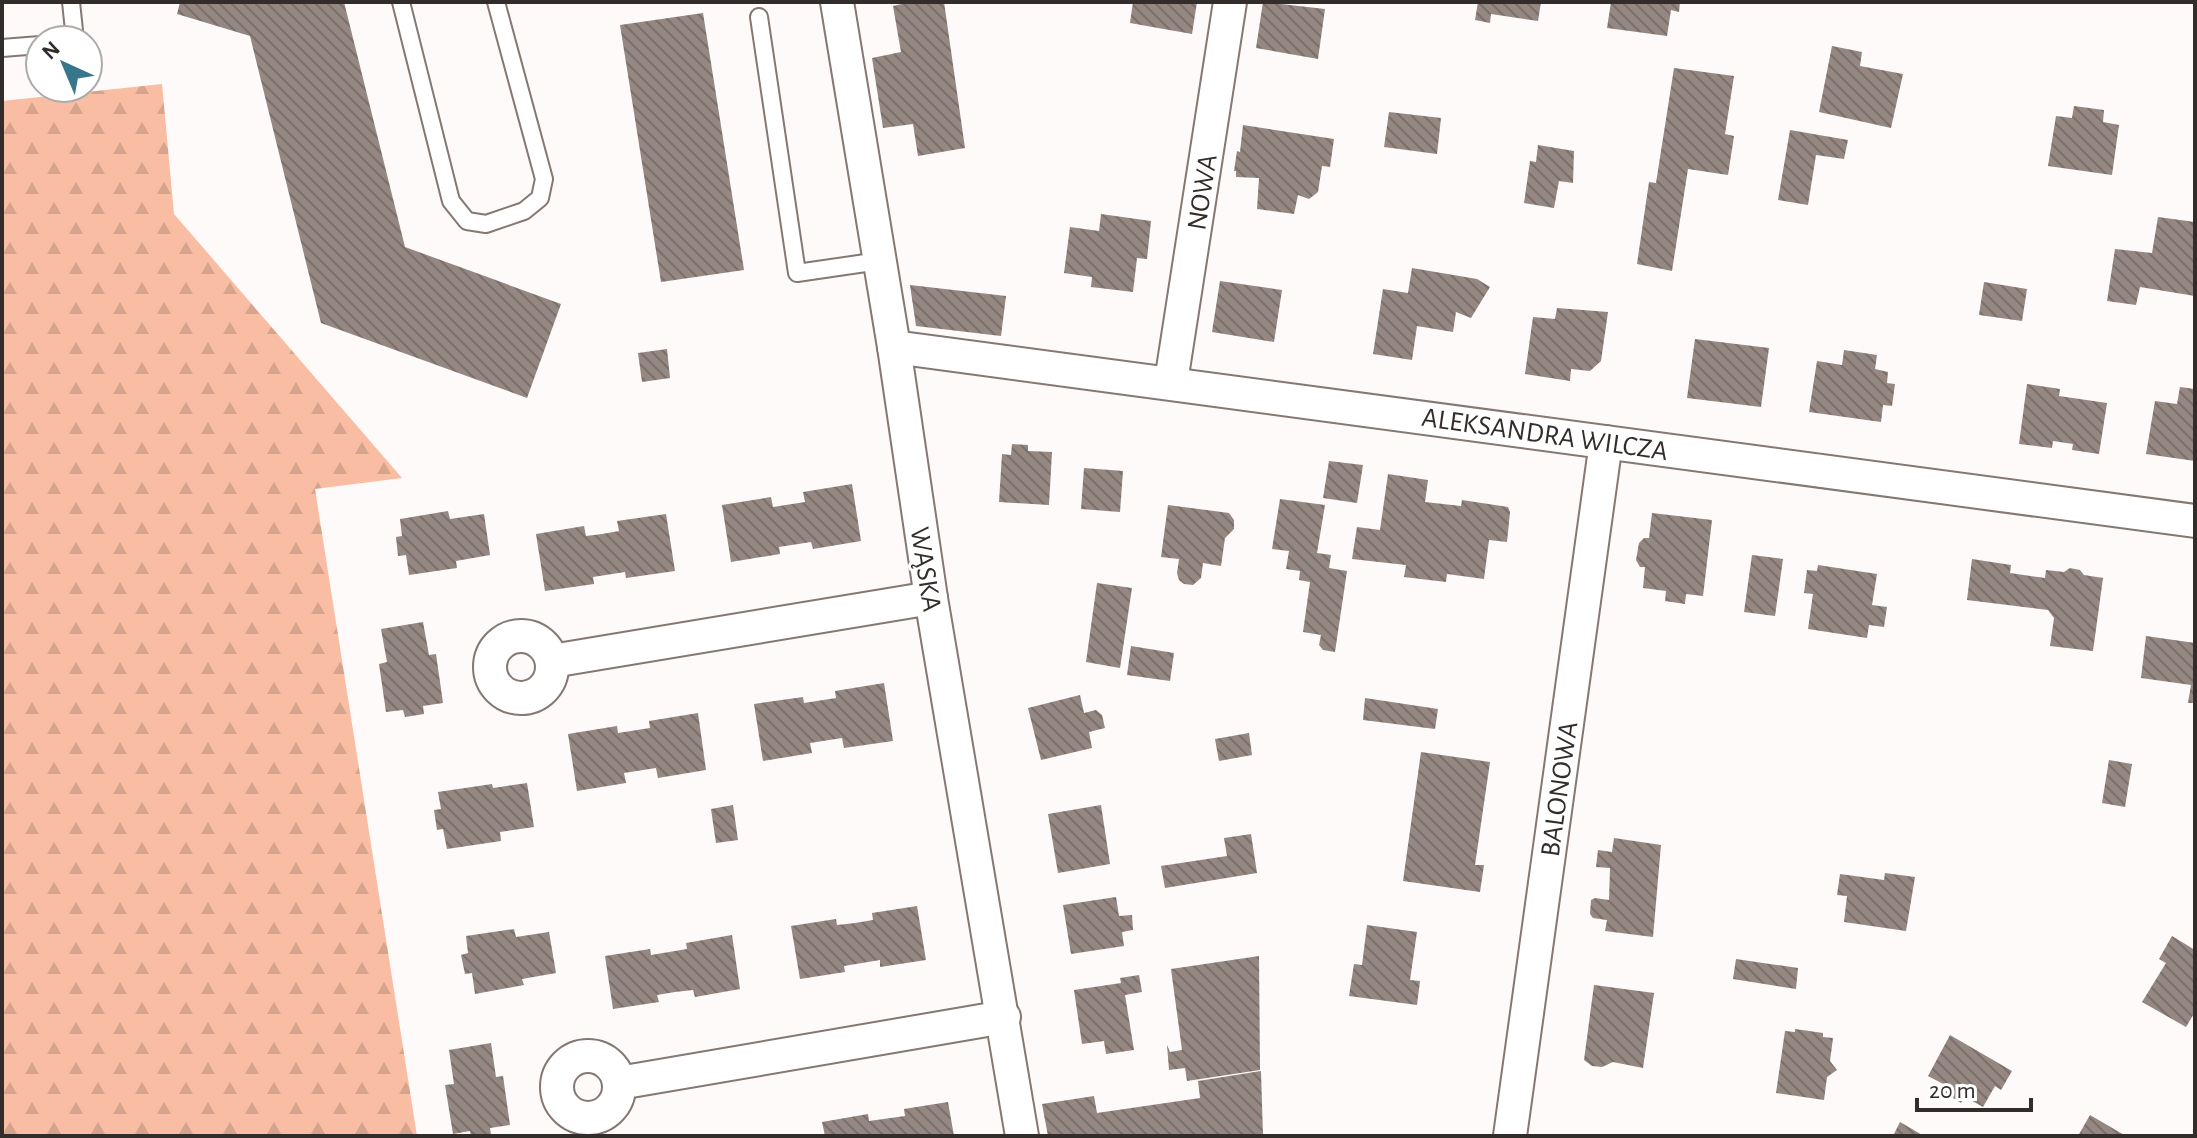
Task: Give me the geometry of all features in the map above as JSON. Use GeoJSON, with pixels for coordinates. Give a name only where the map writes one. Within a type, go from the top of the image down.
{"type":"FeatureCollection","features":[{"type":"Feature","properties":{"kind":"street","name":"WĄSKA"},"geometry":{"type":"LineString","coordinates":[[837,2],[894,347],[931,598],[1022,1136]]}},
{"type":"Feature","properties":{"kind":"street","name":"NOWA"},"geometry":{"type":"LineString","coordinates":[[1171,382],[1230,2]]}},
{"type":"Feature","properties":{"kind":"street","name":"ALEKSANDRA WILCZA"},"geometry":{"type":"LineString","coordinates":[[894,347],[2195,521]]}},
{"type":"Feature","properties":{"kind":"street","name":"BALONOWA"},"geometry":{"type":"LineString","coordinates":[[1510,1136],[1606,442]]}},
{"type":"Feature","properties":{"kind":"street"},"geometry":{"type":"LineString","coordinates":[[552,661],[931,598]]}},
{"type":"Feature","properties":{"kind":"street"},"geometry":{"type":"LineString","coordinates":[[619,1083],[1004,1017]]}},
{"type":"Feature","properties":{"kind":"lane"},"geometry":{"type":"LineString","coordinates":[[71,2],[73,24]]}},
{"type":"Feature","properties":{"kind":"lane"},"geometry":{"type":"LineString","coordinates":[[401,2],[451,201],[467,221],[486,224],[524,211],[540,198],[544,179],[496,2]]}},
{"type":"Feature","properties":{"kind":"lane"},"geometry":{"type":"LineString","coordinates":[[759,17],[797,273],[879,261]]}},
{"type":"Feature","properties":{"kind":"lane"},"geometry":{"type":"LineString","coordinates":[[2,48],[24,46]]}},
{"type":"Feature","properties":{"kind":"green space"},"geometry":{"type":"Polygon","coordinates":[[[162,84],[174,214],[402,478],[315,489],[417,1136],[2,1136],[2,101],[24,99],[24,104],[104,104],[104,90],[162,84]]]}},
{"type":"Feature","properties":{"kind":"building"},"geometry":{"type":"Polygon","coordinates":[[[180,2],[344,2],[405,247],[561,304],[527,398],[321,323],[250,36],[177,14],[180,2]]]}},
{"type":"Feature","properties":{"kind":"building"},"geometry":{"type":"Polygon","coordinates":[[[902,2],[944,2],[965,148],[918,156],[913,124],[883,128],[872,58],[901,52],[893,6],[902,2]]]}},
{"type":"Feature","properties":{"kind":"building"},"geometry":{"type":"Polygon","coordinates":[[[1133,2],[1197,2],[1192,34],[1130,23],[1133,2]]]}},
{"type":"Feature","properties":{"kind":"building"},"geometry":{"type":"Polygon","coordinates":[[[1263,2],[1325,9],[1318,59],[1256,48],[1263,2]]]}},
{"type":"Feature","properties":{"kind":"building"},"geometry":{"type":"Polygon","coordinates":[[[1478,2],[1541,2],[1538,21],[1491,14],[1490,23],[1475,20],[1478,2]]]}},
{"type":"Feature","properties":{"kind":"building"},"geometry":{"type":"Polygon","coordinates":[[[1611,2],[1680,2],[1679,12],[1671,10],[1667,36],[1607,28],[1611,2]]]}},
{"type":"Feature","properties":{"kind":"building"},"geometry":{"type":"Polygon","coordinates":[[[703,13],[744,270],[661,282],[620,25],[703,13]]]}},
{"type":"Feature","properties":{"kind":"building"},"geometry":{"type":"Polygon","coordinates":[[[1832,46],[1862,52],[1860,66],[1903,74],[1891,128],[1819,112],[1832,46]]]}},
{"type":"Feature","properties":{"kind":"building"},"geometry":{"type":"Polygon","coordinates":[[[1674,68],[1734,76],[1725,134],[1734,136],[1728,175],[1688,169],[1672,271],[1637,264],[1649,182],[1656,183],[1674,68]]]}},
{"type":"Feature","properties":{"kind":"building"},"geometry":{"type":"Polygon","coordinates":[[[2074,106],[2104,110],[2103,122],[2119,125],[2112,175],[2048,166],[2056,116],[2072,118],[2074,106]]]}},
{"type":"Feature","properties":{"kind":"building"},"geometry":{"type":"Polygon","coordinates":[[[1389,112],[1441,118],[1437,154],[1384,147],[1389,112]]]}},
{"type":"Feature","properties":{"kind":"building"},"geometry":{"type":"Polygon","coordinates":[[[1243,125],[1334,139],[1330,167],[1322,166],[1318,192],[1309,199],[1298,195],[1294,214],[1257,209],[1259,178],[1236,177],[1234,171],[1243,125]]]}},
{"type":"Feature","properties":{"kind":"building"},"geometry":{"type":"Polygon","coordinates":[[[1790,130],[1848,140],[1844,159],[1816,155],[1808,205],[1778,200],[1790,130]]]}},
{"type":"Feature","properties":{"kind":"building"},"geometry":{"type":"Polygon","coordinates":[[[1538,145],[1574,151],[1573,183],[1559,181],[1554,208],[1524,203],[1530,161],[1536,162],[1538,145]]]}},
{"type":"Feature","properties":{"kind":"building"},"geometry":{"type":"Polygon","coordinates":[[[1101,214],[1151,221],[1147,259],[1137,258],[1133,292],[1091,287],[1092,277],[1064,273],[1070,227],[1099,231],[1101,214]]]}},
{"type":"Feature","properties":{"kind":"building"},"geometry":{"type":"Polygon","coordinates":[[[2158,217],[2195,222],[2195,296],[2140,287],[2136,305],[2107,301],[2115,249],[2152,253],[2158,217]]]}},
{"type":"Feature","properties":{"kind":"building"},"geometry":{"type":"Polygon","coordinates":[[[1412,268],[1477,279],[1490,287],[1471,318],[1456,312],[1453,332],[1417,326],[1412,360],[1373,354],[1383,289],[1408,293],[1412,268]]]}},
{"type":"Feature","properties":{"kind":"building"},"geometry":{"type":"Polygon","coordinates":[[[1220,281],[1282,290],[1274,342],[1212,332],[1220,281]]]}},
{"type":"Feature","properties":{"kind":"building"},"geometry":{"type":"Polygon","coordinates":[[[1984,282],[2027,289],[2022,321],[1979,315],[1984,282]]]}},
{"type":"Feature","properties":{"kind":"building"},"geometry":{"type":"Polygon","coordinates":[[[910,285],[1006,296],[1001,336],[916,326],[910,285]]]}},
{"type":"Feature","properties":{"kind":"building"},"geometry":{"type":"Polygon","coordinates":[[[1557,308],[1608,312],[1601,361],[1590,371],[1571,369],[1570,381],[1525,374],[1533,317],[1555,319],[1557,308]]]}},
{"type":"Feature","properties":{"kind":"building"},"geometry":{"type":"Polygon","coordinates":[[[1695,339],[1769,348],[1761,407],[1687,398],[1695,339]]]}},
{"type":"Feature","properties":{"kind":"building"},"geometry":{"type":"Polygon","coordinates":[[[667,349],[670,378],[642,382],[638,353],[667,349]]]}},
{"type":"Feature","properties":{"kind":"building"},"geometry":{"type":"Polygon","coordinates":[[[1844,350],[1877,355],[1875,369],[1888,372],[1887,383],[1895,384],[1892,406],[1883,405],[1881,422],[1809,412],[1817,361],[1842,365],[1844,350]]]}},
{"type":"Feature","properties":{"kind":"building"},"geometry":{"type":"Polygon","coordinates":[[[2027,384],[2060,389],[2059,396],[2107,403],[2099,454],[2072,450],[2073,444],[2053,441],[2052,448],[2019,444],[2027,384]]]}},
{"type":"Feature","properties":{"kind":"building"},"geometry":{"type":"Polygon","coordinates":[[[2180,387],[2195,389],[2195,461],[2146,454],[2155,401],[2177,404],[2180,387]]]}},
{"type":"Feature","properties":{"kind":"building"},"geometry":{"type":"Polygon","coordinates":[[[1012,444],[1028,445],[1028,451],[1052,452],[1049,505],[999,502],[1002,454],[1011,455],[1012,444]]]}},
{"type":"Feature","properties":{"kind":"building"},"geometry":{"type":"Polygon","coordinates":[[[1329,461],[1363,465],[1357,503],[1323,498],[1329,461]]]}},
{"type":"Feature","properties":{"kind":"building"},"geometry":{"type":"Polygon","coordinates":[[[1084,468],[1123,471],[1120,512],[1081,509],[1084,468]]]}},
{"type":"Feature","properties":{"kind":"building"},"geometry":{"type":"Polygon","coordinates":[[[1388,474],[1428,480],[1425,502],[1461,506],[1462,500],[1508,507],[1507,542],[1489,540],[1484,579],[1447,574],[1446,582],[1404,577],[1406,565],[1352,559],[1357,527],[1380,530],[1388,474]]]}},
{"type":"Feature","properties":{"kind":"building"},"geometry":{"type":"Polygon","coordinates":[[[852,484],[861,541],[813,549],[811,542],[779,547],[780,554],[731,562],[722,505],[771,497],[773,507],[805,502],[803,492],[852,484]]]}},
{"type":"Feature","properties":{"kind":"building"},"geometry":{"type":"Polygon","coordinates":[[[1280,499],[1325,505],[1317,553],[1331,555],[1329,568],[1347,571],[1335,652],[1323,650],[1319,645],[1321,635],[1303,632],[1310,582],[1299,580],[1300,571],[1286,569],[1289,551],[1272,549],[1280,499]]]}},
{"type":"Feature","properties":{"kind":"building"},"geometry":{"type":"Polygon","coordinates":[[[1168,505],[1229,513],[1234,520],[1234,529],[1225,538],[1221,566],[1203,563],[1201,578],[1193,585],[1179,580],[1179,559],[1161,557],[1168,505]]]}},
{"type":"Feature","properties":{"kind":"building"},"geometry":{"type":"Polygon","coordinates":[[[448,511],[450,519],[484,514],[490,555],[456,561],[457,568],[409,575],[406,555],[398,556],[396,537],[402,536],[400,519],[448,511]]]}},
{"type":"Feature","properties":{"kind":"building"},"geometry":{"type":"Polygon","coordinates":[[[1652,513],[1712,520],[1703,596],[1686,594],[1685,604],[1665,601],[1666,591],[1643,588],[1645,567],[1640,567],[1636,560],[1639,543],[1649,538],[1652,513]]]}},
{"type":"Feature","properties":{"kind":"building"},"geometry":{"type":"Polygon","coordinates":[[[666,514],[675,571],[626,578],[625,572],[593,577],[594,584],[545,591],[536,534],[584,526],[586,536],[602,534],[619,531],[617,521],[666,514]]]}},
{"type":"Feature","properties":{"kind":"building"},"geometry":{"type":"Polygon","coordinates":[[[1752,555],[1783,559],[1775,616],[1744,612],[1752,555]]]}},
{"type":"Feature","properties":{"kind":"building"},"geometry":{"type":"Polygon","coordinates":[[[1972,559],[2011,565],[2010,573],[2045,578],[2046,570],[2064,572],[2070,568],[2080,570],[2084,575],[2103,578],[2093,651],[2050,646],[2054,618],[2048,610],[1967,600],[1972,559]]]}},
{"type":"Feature","properties":{"kind":"building"},"geometry":{"type":"Polygon","coordinates":[[[1818,565],[1877,574],[1872,605],[1887,607],[1884,627],[1869,625],[1867,638],[1808,629],[1813,594],[1804,593],[1807,570],[1817,571],[1818,565]]]}},
{"type":"Feature","properties":{"kind":"building"},"geometry":{"type":"Polygon","coordinates":[[[1097,583],[1132,588],[1120,668],[1086,662],[1097,583]]]}},
{"type":"Feature","properties":{"kind":"building"},"geometry":{"type":"Polygon","coordinates":[[[423,622],[429,655],[436,654],[443,703],[423,706],[424,714],[405,717],[403,710],[386,712],[379,664],[387,662],[381,629],[423,622]]]}},
{"type":"Feature","properties":{"kind":"building"},"geometry":{"type":"Polygon","coordinates":[[[2146,636],[2195,643],[2195,703],[2188,703],[2191,685],[2141,678],[2146,636]]]}},
{"type":"Feature","properties":{"kind":"building"},"geometry":{"type":"Polygon","coordinates":[[[1131,646],[1174,653],[1170,681],[1127,675],[1131,646]]]}},
{"type":"Feature","properties":{"kind":"building"},"geometry":{"type":"Polygon","coordinates":[[[884,683],[893,741],[844,748],[842,738],[810,743],[812,753],[763,761],[754,704],[803,697],[804,703],[836,698],[835,691],[884,683]]]}},
{"type":"Feature","properties":{"kind":"building"},"geometry":{"type":"Polygon","coordinates":[[[1080,695],[1084,713],[1096,710],[1102,715],[1105,728],[1089,732],[1092,748],[1041,760],[1028,708],[1080,695]]]}},
{"type":"Feature","properties":{"kind":"building"},"geometry":{"type":"Polygon","coordinates":[[[1365,698],[1438,709],[1435,729],[1363,720],[1365,698]]]}},
{"type":"Feature","properties":{"kind":"building"},"geometry":{"type":"Polygon","coordinates":[[[698,713],[706,770],[658,778],[656,768],[624,773],[626,783],[577,791],[568,734],[617,726],[618,733],[650,728],[649,721],[698,713]]]}},
{"type":"Feature","properties":{"kind":"building"},"geometry":{"type":"Polygon","coordinates":[[[1249,733],[1252,755],[1219,761],[1215,739],[1249,733]]]}},
{"type":"Feature","properties":{"kind":"building"},"geometry":{"type":"Polygon","coordinates":[[[1421,752],[1490,762],[1475,865],[1484,865],[1480,892],[1403,881],[1421,752]]]}},
{"type":"Feature","properties":{"kind":"building"},"geometry":{"type":"Polygon","coordinates":[[[2109,760],[2132,764],[2125,807],[2102,803],[2109,760]]]}},
{"type":"Feature","properties":{"kind":"building"},"geometry":{"type":"Polygon","coordinates":[[[527,783],[534,827],[500,832],[501,841],[447,849],[443,829],[437,830],[434,810],[441,809],[438,792],[492,784],[493,788],[527,783]]]}},
{"type":"Feature","properties":{"kind":"building"},"geometry":{"type":"Polygon","coordinates":[[[733,805],[738,840],[716,843],[711,809],[733,805]]]}},
{"type":"Feature","properties":{"kind":"building"},"geometry":{"type":"Polygon","coordinates":[[[1101,805],[1110,864],[1058,873],[1048,814],[1101,805]]]}},
{"type":"Feature","properties":{"kind":"building"},"geometry":{"type":"Polygon","coordinates":[[[1251,834],[1257,873],[1165,888],[1161,866],[1227,856],[1224,838],[1251,834]]]}},
{"type":"Feature","properties":{"kind":"building"},"geometry":{"type":"Polygon","coordinates":[[[1614,838],[1661,845],[1653,937],[1605,931],[1607,920],[1593,918],[1590,914],[1591,900],[1609,900],[1610,868],[1596,867],[1598,850],[1612,852],[1614,838]]]}},
{"type":"Feature","properties":{"kind":"building"},"geometry":{"type":"Polygon","coordinates":[[[1885,873],[1915,877],[1906,931],[1844,922],[1847,896],[1837,895],[1840,874],[1884,880],[1885,873]]]}},
{"type":"Feature","properties":{"kind":"building"},"geometry":{"type":"Polygon","coordinates":[[[1116,897],[1119,916],[1132,915],[1133,930],[1122,932],[1124,946],[1071,954],[1063,905],[1116,897]]]}},
{"type":"Feature","properties":{"kind":"building"},"geometry":{"type":"Polygon","coordinates":[[[917,906],[926,960],[880,967],[880,960],[844,966],[845,972],[800,979],[791,926],[836,919],[837,925],[855,923],[873,920],[872,913],[917,906]]]}},
{"type":"Feature","properties":{"kind":"building"},"geometry":{"type":"Polygon","coordinates":[[[1367,925],[1417,932],[1410,980],[1420,981],[1417,1005],[1349,996],[1354,964],[1362,965],[1367,925]]]}},
{"type":"Feature","properties":{"kind":"building"},"geometry":{"type":"Polygon","coordinates":[[[514,929],[516,937],[549,932],[556,973],[522,979],[524,985],[475,994],[472,973],[465,974],[461,955],[468,953],[466,936],[514,929]]]}},
{"type":"Feature","properties":{"kind":"building"},"geometry":{"type":"Polygon","coordinates":[[[732,935],[740,989],[695,997],[693,990],[675,992],[657,995],[659,1002],[613,1009],[605,956],[650,949],[651,955],[687,949],[686,943],[732,935]]]}},
{"type":"Feature","properties":{"kind":"building"},"geometry":{"type":"Polygon","coordinates":[[[2172,936],[2195,950],[2195,1012],[2186,1027],[2142,1002],[2166,963],[2159,959],[2172,936]]]}},
{"type":"Feature","properties":{"kind":"building"},"geometry":{"type":"Polygon","coordinates":[[[1259,956],[1260,1070],[1187,1081],[1185,1068],[1169,1070],[1167,1045],[1170,1052],[1182,1050],[1171,969],[1259,956]]]}},
{"type":"Feature","properties":{"kind":"building"},"geometry":{"type":"Polygon","coordinates":[[[1736,959],[1798,968],[1796,989],[1733,979],[1736,959]]]}},
{"type":"Feature","properties":{"kind":"building"},"geometry":{"type":"Polygon","coordinates":[[[1139,975],[1142,992],[1125,995],[1134,1050],[1106,1054],[1104,1041],[1082,1044],[1074,990],[1121,983],[1120,978],[1139,975]]]}},
{"type":"Feature","properties":{"kind":"building"},"geometry":{"type":"Polygon","coordinates":[[[1594,985],[1654,993],[1643,1068],[1613,1062],[1602,1067],[1592,1066],[1584,1060],[1594,985]]]}},
{"type":"Feature","properties":{"kind":"building"},"geometry":{"type":"Polygon","coordinates":[[[1795,1029],[1823,1033],[1823,1037],[1833,1038],[1830,1061],[1837,1070],[1827,1077],[1824,1100],[1776,1093],[1785,1031],[1795,1032],[1795,1029]]]}},
{"type":"Feature","properties":{"kind":"building"},"geometry":{"type":"Polygon","coordinates":[[[1950,1035],[2012,1071],[2001,1090],[1995,1086],[1983,1107],[1965,1097],[1961,1103],[1945,1093],[1949,1087],[1928,1076],[1950,1035]]]}},
{"type":"Feature","properties":{"kind":"building"},"geometry":{"type":"Polygon","coordinates":[[[491,1043],[496,1077],[503,1076],[510,1125],[490,1128],[491,1135],[485,1136],[471,1136],[470,1131],[453,1134],[445,1085],[454,1084],[449,1050],[491,1043]]]}},
{"type":"Feature","properties":{"kind":"building"},"geometry":{"type":"Polygon","coordinates":[[[1261,1071],[1263,1136],[1048,1136],[1042,1104],[1094,1096],[1097,1113],[1200,1098],[1198,1081],[1261,1071]]]}},
{"type":"Feature","properties":{"kind":"building"},"geometry":{"type":"Polygon","coordinates":[[[948,1102],[954,1136],[825,1136],[822,1122],[868,1114],[869,1121],[905,1116],[904,1109],[948,1102]]]}},
{"type":"Feature","properties":{"kind":"building"},"geometry":{"type":"Polygon","coordinates":[[[2090,1115],[2126,1136],[2078,1136],[2090,1115]]]}},
{"type":"Feature","properties":{"kind":"building"},"geometry":{"type":"Polygon","coordinates":[[[1900,1122],[1924,1136],[1893,1136],[1900,1122]]]}}]}
